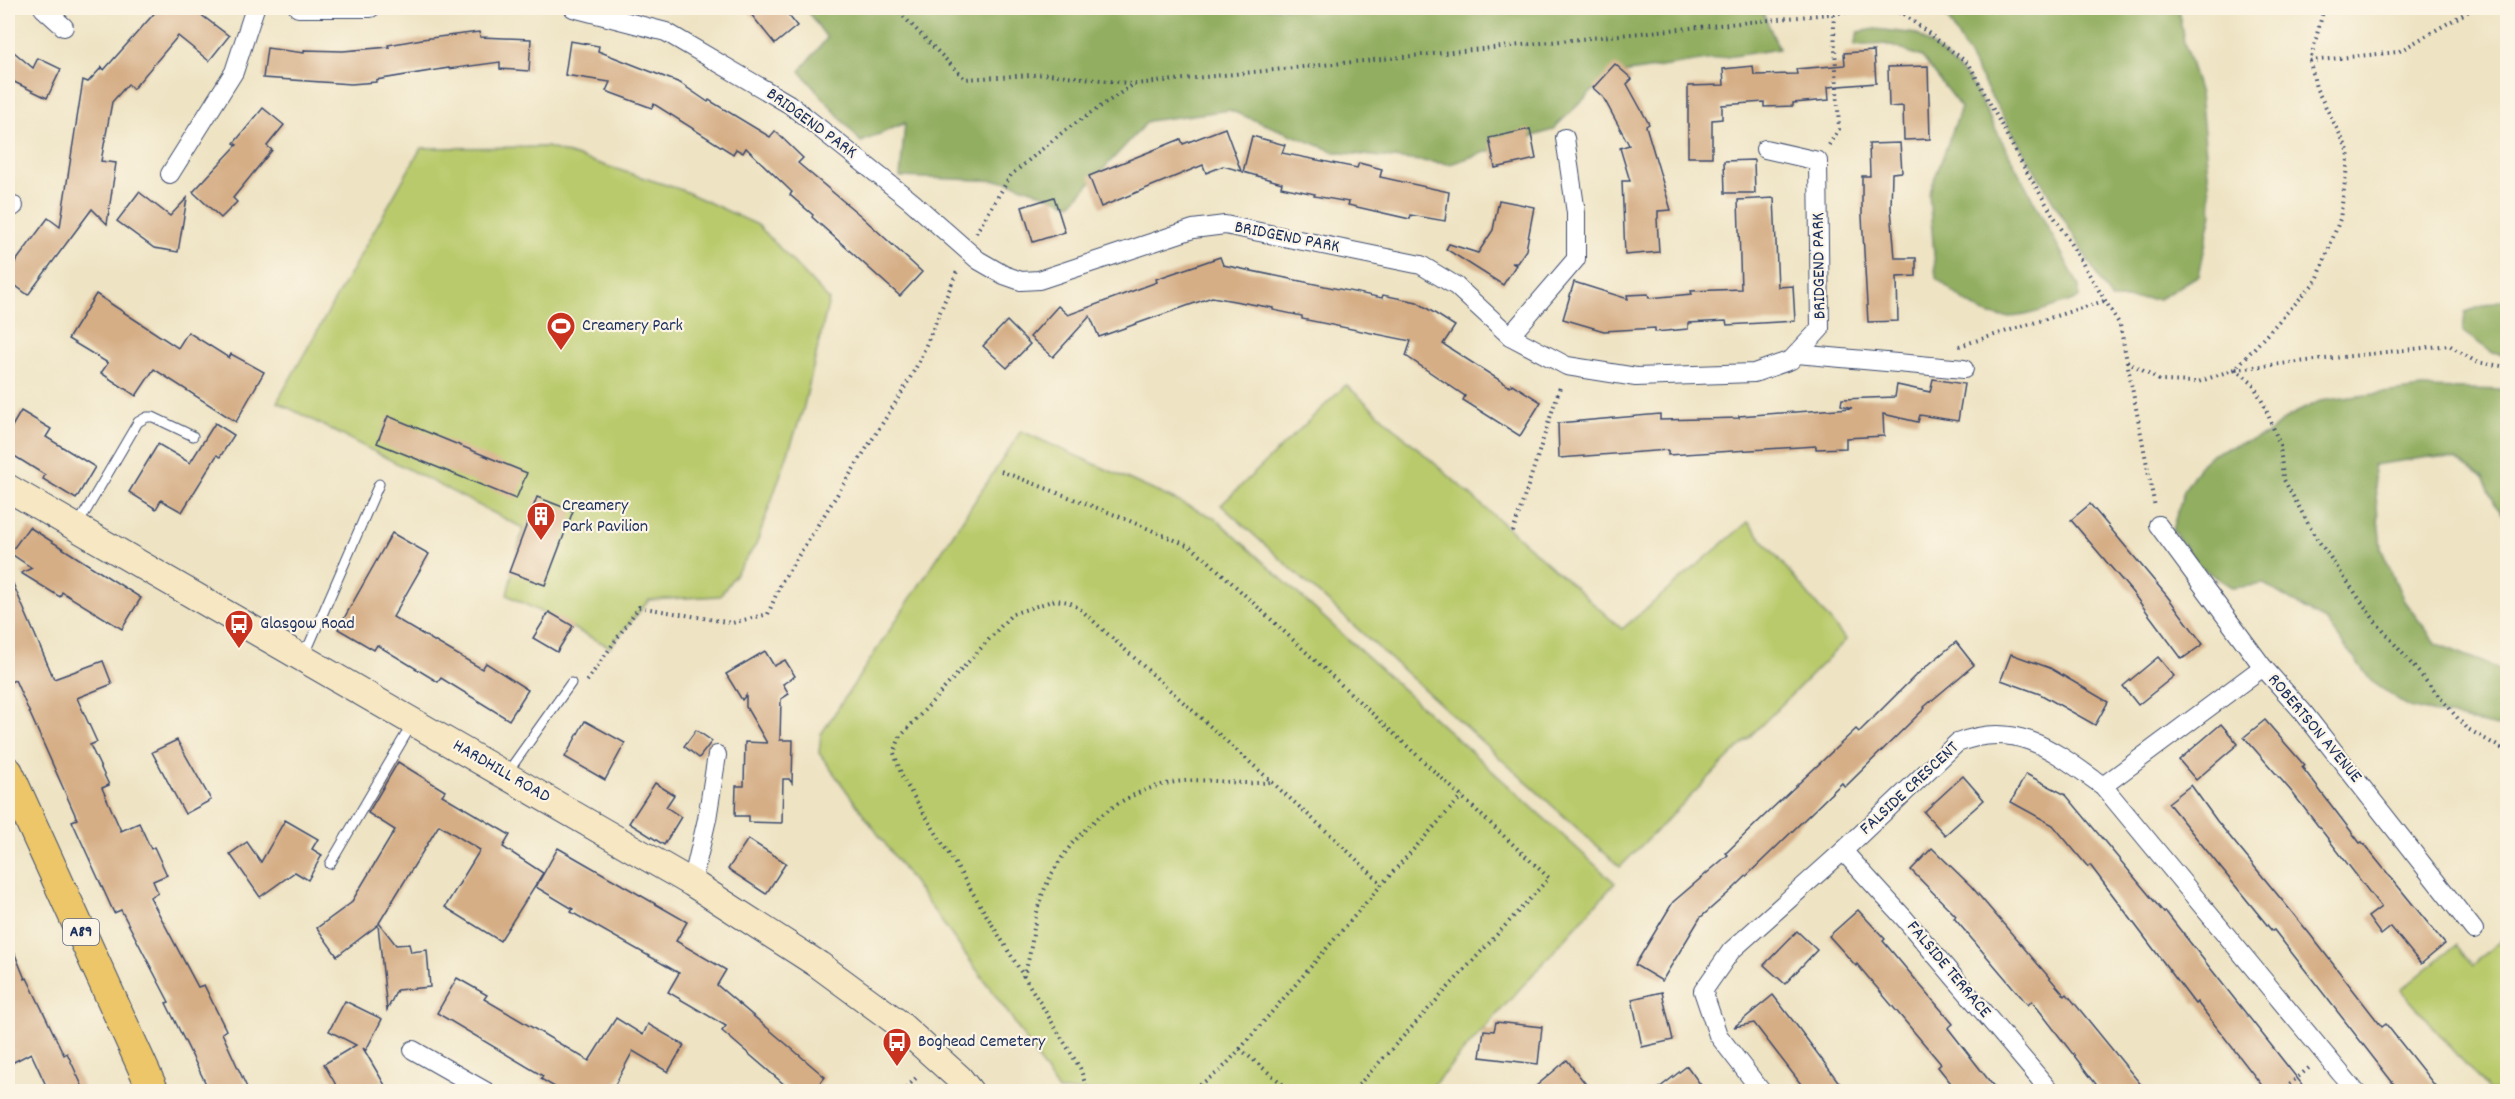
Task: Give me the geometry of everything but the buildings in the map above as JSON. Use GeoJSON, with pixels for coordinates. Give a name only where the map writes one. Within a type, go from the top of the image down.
{"type":"FeatureCollection","features":[{"type":"Feature","properties":{"kind":"main road","name":"HARDHILL ROAD"},"geometry":{"type":"LineString","coordinates":[[8,488],[692,883],[819,965],[898,1023],[959,1078],[970,1092]]}},
{"type":"Feature","properties":{"kind":"main road","name":"A89"},"geometry":{"type":"LineString","coordinates":[[8,772],[154,1092]]}},
{"type":"Feature","properties":{"kind":"street"},"geometry":{"type":"LineString","coordinates":[[43,8],[64,27]]}},
{"type":"Feature","properties":{"kind":"street"},"geometry":{"type":"LineString","coordinates":[[170,174],[234,72],[255,8]]}},
{"type":"Feature","properties":{"kind":"street"},"geometry":{"type":"LineString","coordinates":[[298,8],[362,8]]}},
{"type":"Feature","properties":{"kind":"street","name":"BRIDGEND PARK"},"geometry":{"type":"LineString","coordinates":[[573,8],[666,32],[789,104],[910,201],[978,260],[1004,275],[1021,281],[1039,280],[1193,229],[1225,225],[1421,265],[1456,286],[1510,336],[1567,366],[1636,377],[1754,373],[1791,360],[1820,329],[1818,161]]}},
{"type":"Feature","properties":{"kind":"street"},"geometry":{"type":"LineString","coordinates":[[1510,336],[1576,259],[1576,213],[1565,138]]}},
{"type":"Feature","properties":{"kind":"street"},"geometry":{"type":"LineString","coordinates":[[1765,149],[1818,161]]}},
{"type":"Feature","properties":{"kind":"street"},"geometry":{"type":"LineString","coordinates":[[1797,354],[1964,369]]}},
{"type":"Feature","properties":{"kind":"street","name":"ROBERTSON AVENUE"},"geometry":{"type":"LineString","coordinates":[[2158,525],[2263,667],[2303,712],[2474,930]]}},
{"type":"Feature","properties":{"kind":"street"},"geometry":{"type":"LineString","coordinates":[[2103,786],[2263,667]]}},
{"type":"Feature","properties":{"kind":"street","name":"FALSIDE CRESCENT"},"geometry":{"type":"LineString","coordinates":[[1762,1092],[1718,1035],[1703,991],[1731,951],[1843,851],[1957,742],[1977,735],[1999,734],[2026,739],[2051,750],[2103,786],[2356,1092]]}},
{"type":"Feature","properties":{"kind":"street"},"geometry":{"type":"LineString","coordinates":[[692,883],[707,819],[717,755]]}},
{"type":"Feature","properties":{"kind":"street","name":"FALSIDE TERRACE"},"geometry":{"type":"LineString","coordinates":[[1843,851],[1904,918],[2051,1092]]}},
{"type":"Feature","properties":{"kind":"street"},"geometry":{"type":"LineString","coordinates":[[413,1050],[487,1092]]}},
{"type":"Feature","properties":{"kind":"lane"},"geometry":{"type":"LineString","coordinates":[[75,528],[138,422],[147,417],[153,417],[193,436]]}},
{"type":"Feature","properties":{"kind":"lane"},"geometry":{"type":"LineString","coordinates":[[291,652],[309,645],[379,484]]}},
{"type":"Feature","properties":{"kind":"lane"},"geometry":{"type":"LineString","coordinates":[[506,775],[571,682]]}},
{"type":"Feature","properties":{"kind":"lane"},"geometry":{"type":"LineString","coordinates":[[330,864],[414,722]]}},
{"type":"Feature","properties":{"kind":"path"},"geometry":{"type":"LineString","coordinates":[[895,8],[965,79],[1049,74],[1135,84],[1878,9],[1902,10]]}},
{"type":"Feature","properties":{"kind":"path"},"geometry":{"type":"LineString","coordinates":[[1818,161],[1839,129],[1833,8]]}},
{"type":"Feature","properties":{"kind":"path"},"geometry":{"type":"LineString","coordinates":[[1897,8],[1969,64],[2022,164],[2120,325],[2158,525]]}},
{"type":"Feature","properties":{"kind":"path"},"geometry":{"type":"LineString","coordinates":[[2235,369],[2317,280],[2340,219],[2349,152],[2316,87],[2310,61],[2324,8]]}},
{"type":"Feature","properties":{"kind":"path"},"geometry":{"type":"LineString","coordinates":[[2310,61],[2398,52],[2474,8]]}},
{"type":"Feature","properties":{"kind":"path"},"geometry":{"type":"LineString","coordinates":[[587,682],[639,607],[732,623],[768,614],[781,583],[919,362],[966,249],[1011,175],[1064,131],[1135,84]]}},
{"type":"Feature","properties":{"kind":"path"},"geometry":{"type":"LineString","coordinates":[[1949,347],[1959,346],[2104,301]]}},
{"type":"Feature","properties":{"kind":"path"},"geometry":{"type":"LineString","coordinates":[[2127,361],[2160,381],[2198,382],[2235,369],[2449,345],[2476,362],[2508,367]]}},
{"type":"Feature","properties":{"kind":"path"},"geometry":{"type":"LineString","coordinates":[[1513,532],[1567,366]]}},
{"type":"Feature","properties":{"kind":"path"},"geometry":{"type":"LineString","coordinates":[[2235,369],[2252,382],[2265,407],[2280,445],[2283,478],[2315,536],[2375,621],[2466,728],[2508,752]]}},
{"type":"Feature","properties":{"kind":"path"},"geometry":{"type":"LineString","coordinates":[[1001,471],[1189,546],[1223,574],[1549,878],[1352,1092]]}},
{"type":"Feature","properties":{"kind":"path"},"geometry":{"type":"LineString","coordinates":[[1088,1092],[1080,1068],[903,779],[894,753],[900,737],[1012,614],[1055,600],[1069,602],[1080,609],[1382,884]]}},
{"type":"Feature","properties":{"kind":"path"},"geometry":{"type":"LineString","coordinates":[[1023,977],[1030,959],[1040,902],[1053,872],[1075,841],[1097,818],[1120,801],[1150,789],[1183,781],[1225,781],[1250,785],[1271,782]]}},
{"type":"Feature","properties":{"kind":"path"},"geometry":{"type":"LineString","coordinates":[[1190,1092],[1221,1070],[1382,884],[1462,796]]}},
{"type":"Feature","properties":{"kind":"path"},"geometry":{"type":"LineString","coordinates":[[1240,1049],[1292,1092]]}},
{"type":"Feature","properties":{"kind":"path"},"geometry":{"type":"LineString","coordinates":[[2280,1092],[2325,1052]]}},
{"type":"Feature","properties":{"kind":"green space"},"geometry":{"type":"Polygon","coordinates":[[[805,8],[1761,8],[1779,49],[1609,75],[1552,130],[1450,164],[1335,152],[1229,110],[1148,121],[1071,204],[1006,181],[900,177],[905,123],[861,142],[800,71],[827,38],[805,8]]]}},
{"type":"Feature","properties":{"kind":"green space"},"geometry":{"type":"Polygon","coordinates":[[[1942,8],[2178,8],[2184,42],[2200,94],[2212,213],[2199,275],[2159,299],[2111,299],[1988,91],[1942,8]]]}},
{"type":"Feature","properties":{"kind":"green space"},"geometry":{"type":"Polygon","coordinates":[[[1875,29],[1917,34],[1945,56],[1970,81],[2079,286],[2079,298],[2024,315],[2001,317],[1976,309],[1936,278],[1929,194],[1961,108],[1922,57],[1886,44],[1854,46],[1858,32],[1875,29]]]}},
{"type":"Feature","properties":{"kind":"green space","name":"Creamery Park"},"geometry":{"type":"Polygon","coordinates":[[[547,147],[682,190],[758,225],[829,300],[803,410],[756,545],[720,596],[649,600],[610,647],[507,595],[523,528],[277,402],[421,148],[547,147]]]}},
{"type":"Feature","properties":{"kind":"green space"},"geometry":{"type":"Polygon","coordinates":[[[2508,298],[2507,356],[2493,353],[2463,332],[2465,312],[2508,298]]]}},
{"type":"Feature","properties":{"kind":"green space"},"geometry":{"type":"Polygon","coordinates":[[[1346,385],[1622,629],[1748,522],[1846,640],[1620,867],[1221,505],[1346,385]]]}},
{"type":"Feature","properties":{"kind":"green space"},"geometry":{"type":"Polygon","coordinates":[[[2422,388],[2507,390],[2507,519],[2496,506],[2483,477],[2456,460],[2429,457],[2373,465],[2381,548],[2404,601],[2437,644],[2497,668],[2507,676],[2507,720],[2497,727],[2409,707],[2371,681],[2327,622],[2264,584],[2233,588],[2200,567],[2172,530],[2184,490],[2201,464],[2213,453],[2266,435],[2289,416],[2320,401],[2422,388]]]}},
{"type":"Feature","properties":{"kind":"green space"},"geometry":{"type":"Polygon","coordinates":[[[1021,431],[1215,518],[1615,883],[1428,1091],[1058,1091],[1011,1017],[819,753],[821,734],[1021,431]]]}},
{"type":"Feature","properties":{"kind":"green space"},"geometry":{"type":"Polygon","coordinates":[[[2507,934],[2507,1091],[2489,1091],[2401,990],[2456,945],[2473,965],[2507,934]]]}},
{"type":"Feature","properties":{"kind":"place","name":"Creamery Park"},"geometry":{"type":"Point","coordinates":[561,352]}},
{"type":"Feature","properties":{"kind":"place","name":"Creamery Park Pavilion"},"geometry":{"type":"Point","coordinates":[541,542]}},
{"type":"Feature","properties":{"kind":"place","name":"Glasgow Road"},"geometry":{"type":"Point","coordinates":[239,650]}},
{"type":"Feature","properties":{"kind":"place","name":"Boghead Cemetery"},"geometry":{"type":"Point","coordinates":[897,1068]}}]}
